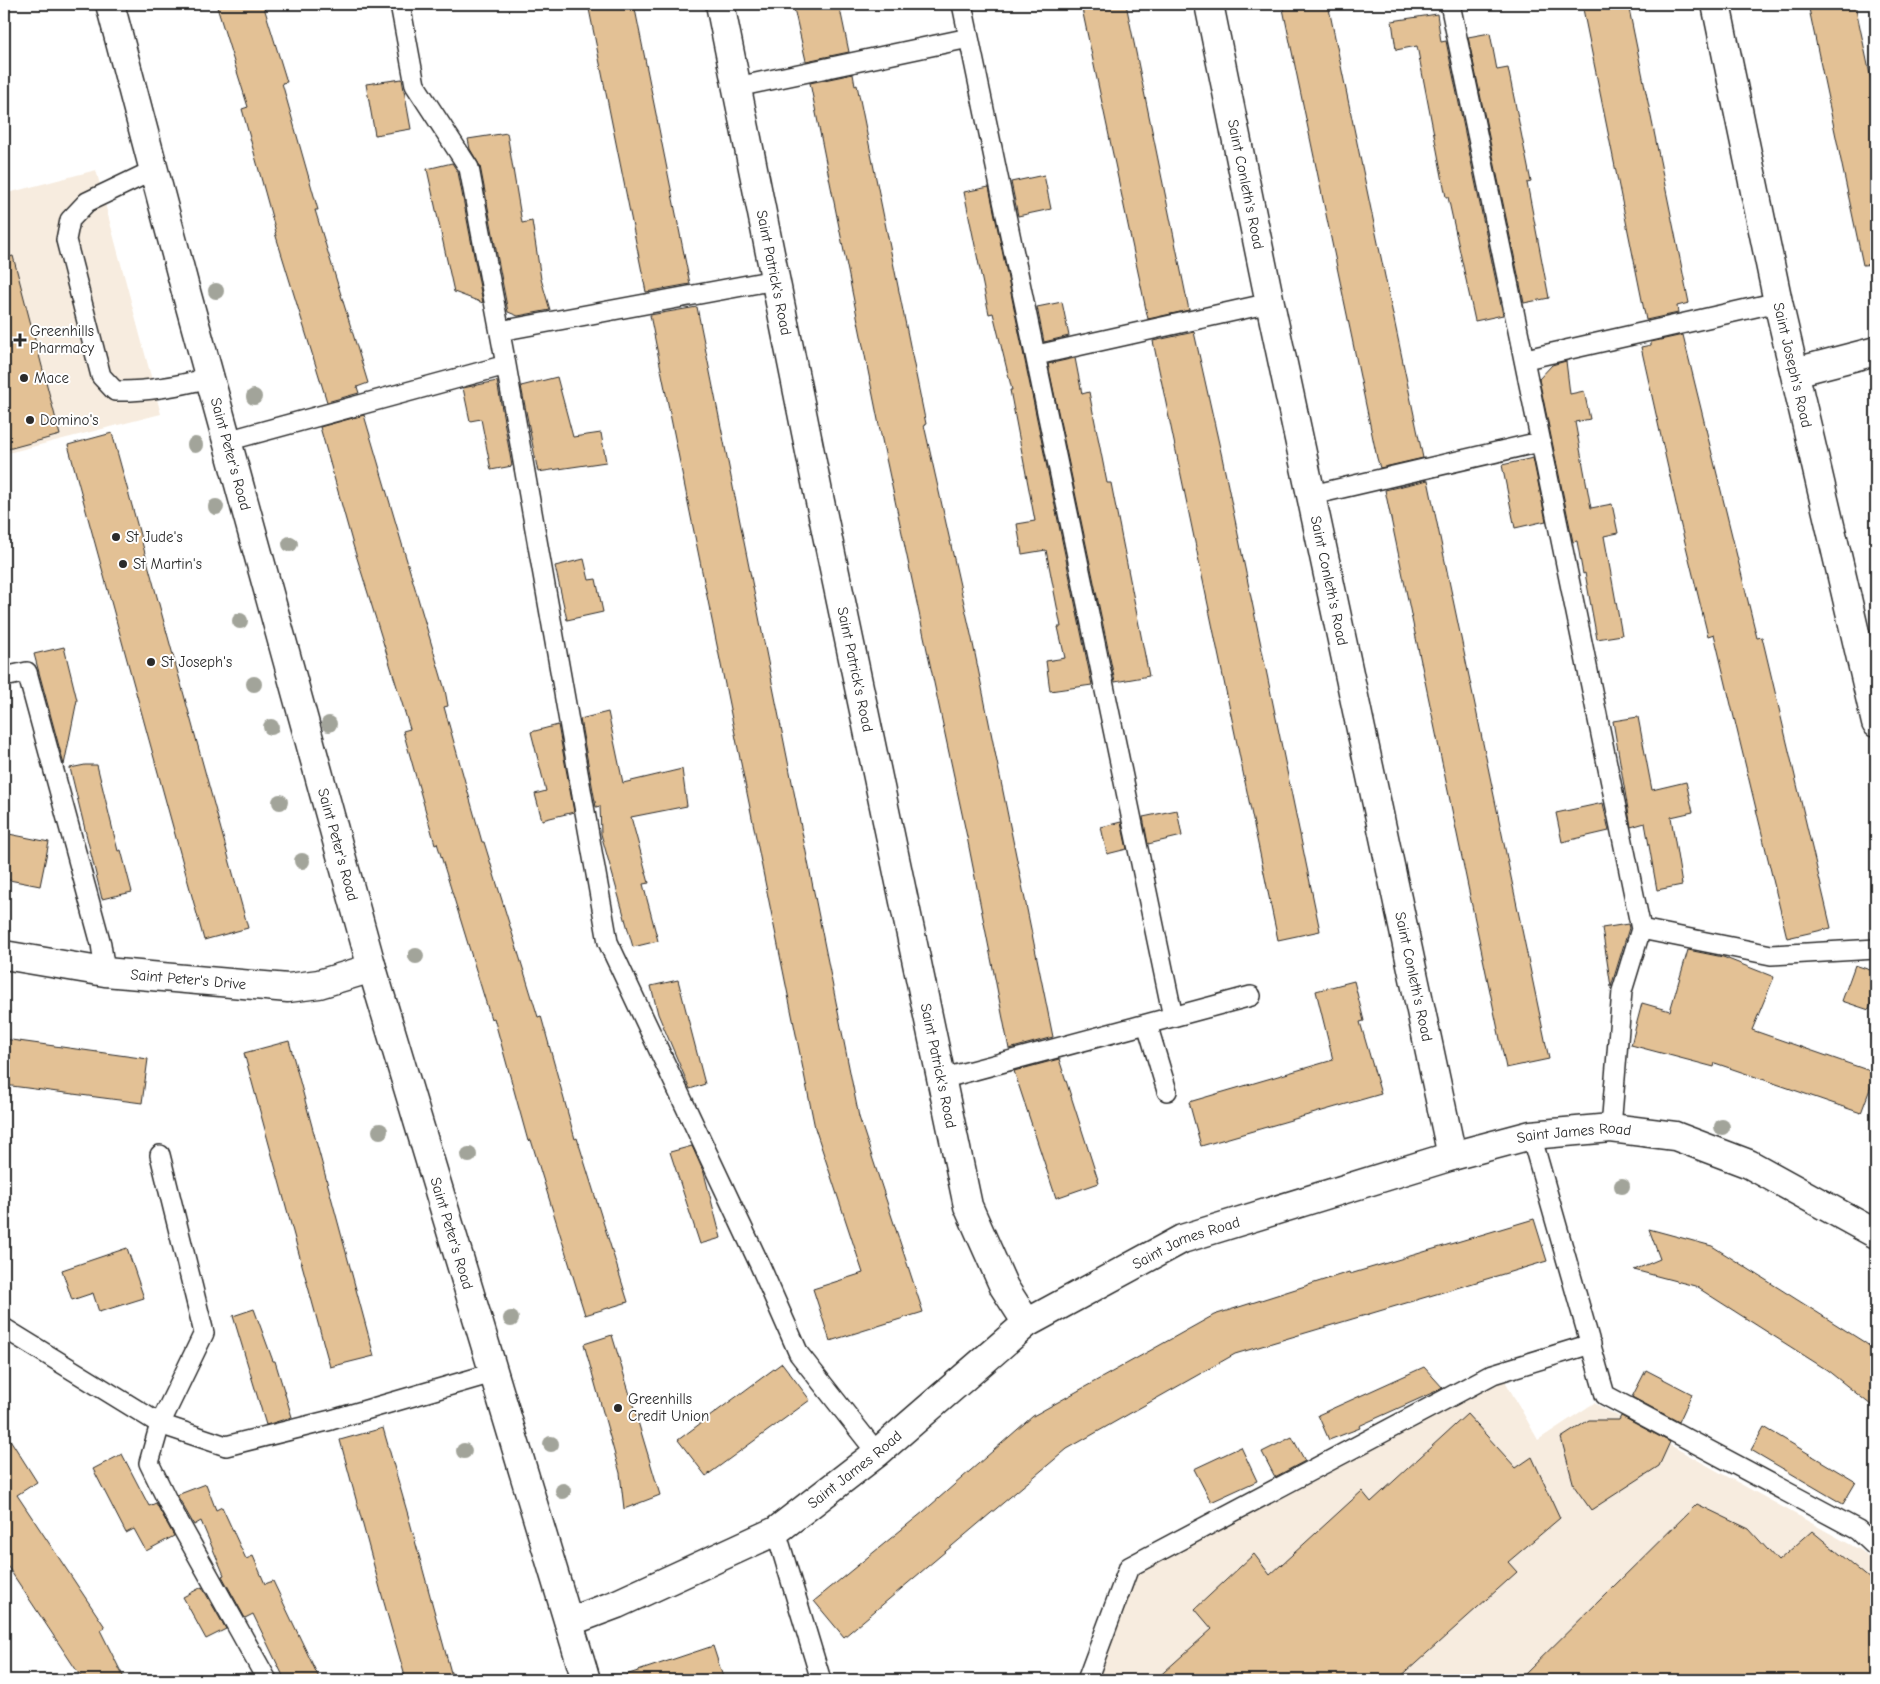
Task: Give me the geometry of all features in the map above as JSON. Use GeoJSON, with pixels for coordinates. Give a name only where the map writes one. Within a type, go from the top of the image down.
{"type":"FeatureCollection","features":[{"type":"Feature","properties":{"kind":"street","name":"Saint Peter's Road"},"geometry":{"type":"LineString","coordinates":[[110,4],[209,378],[372,968],[586,1680]]}},
{"type":"Feature","properties":{"kind":"street","name":"Saint Patrick's Road"},"geometry":{"type":"LineString","coordinates":[[720,4],[775,280],[968,1206],[1004,1288],[1027,1323]]}},
{"type":"Feature","properties":{"kind":"street","name":"Saint Conleth's Road"},"geometry":{"type":"LineString","coordinates":[[1209,4],[1270,303],[1452,1156]]}},
{"type":"Feature","properties":{"kind":"street","name":"Saint Joseph's Road"},"geometry":{"type":"LineString","coordinates":[[1716,4],[1778,302],[1876,723]]}},
{"type":"Feature","properties":{"kind":"street"},"geometry":{"type":"LineString","coordinates":[[1795,372],[1876,351]]}},
{"type":"Feature","properties":{"kind":"street","name":"Saint Peter's Drive"},"geometry":{"type":"LineString","coordinates":[[4,955],[105,972],[288,988],[319,984],[372,968]]}},
{"type":"Feature","properties":{"kind":"street","name":"Saint James Road"},"geometry":{"type":"LineString","coordinates":[[569,1622],[635,1596],[776,1531],[877,1453],[1027,1323],[1182,1238],[1452,1156],[1532,1136],[1610,1128],[1675,1136],[1749,1164],[1876,1234]]}},
{"type":"Feature","properties":{"kind":"lane"},"geometry":{"type":"LineString","coordinates":[[400,4],[415,85],[469,168],[506,365],[608,942],[759,1263],[799,1354],[877,1453]]}},
{"type":"Feature","properties":{"kind":"lane"},"geometry":{"type":"LineString","coordinates":[[962,4],[1037,355],[1173,1017]]}},
{"type":"Feature","properties":{"kind":"lane"},"geometry":{"type":"LineString","coordinates":[[1450,4],[1526,359],[1540,442],[1641,929],[1622,991],[1610,1128]]}},
{"type":"Feature","properties":{"kind":"lane"},"geometry":{"type":"LineString","coordinates":[[737,86],[970,38]]}},
{"type":"Feature","properties":{"kind":"lane"},"geometry":{"type":"LineString","coordinates":[[154,170],[86,202],[70,220],[66,240],[101,376],[116,391],[128,392],[162,390],[209,378]]}},
{"type":"Feature","properties":{"kind":"lane"},"geometry":{"type":"LineString","coordinates":[[500,332],[775,280]]}},
{"type":"Feature","properties":{"kind":"lane"},"geometry":{"type":"LineString","coordinates":[[1526,359],[1778,302]]}},
{"type":"Feature","properties":{"kind":"lane"},"geometry":{"type":"LineString","coordinates":[[1037,355],[1270,303]]}},
{"type":"Feature","properties":{"kind":"lane"},"geometry":{"type":"LineString","coordinates":[[227,441],[506,365]]}},
{"type":"Feature","properties":{"kind":"lane"},"geometry":{"type":"LineString","coordinates":[[1312,495],[1540,442]]}},
{"type":"Feature","properties":{"kind":"lane"},"geometry":{"type":"LineString","coordinates":[[4,678],[27,672],[101,944],[105,972]]}},
{"type":"Feature","properties":{"kind":"lane"},"geometry":{"type":"LineString","coordinates":[[1641,929],[1771,956],[1876,949]]}},
{"type":"Feature","properties":{"kind":"lane"},"geometry":{"type":"LineString","coordinates":[[941,1079],[1250,996]]}},
{"type":"Feature","properties":{"kind":"lane"},"geometry":{"type":"LineString","coordinates":[[1147,1024],[1167,1091]]}},
{"type":"Feature","properties":{"kind":"lane"},"geometry":{"type":"LineString","coordinates":[[1532,1136],[1605,1395],[1858,1530],[1876,1547]]}},
{"type":"Feature","properties":{"kind":"lane"},"geometry":{"type":"LineString","coordinates":[[160,1155],[204,1333],[160,1424],[149,1463],[170,1506],[268,1680]]}},
{"type":"Feature","properties":{"kind":"lane"},"geometry":{"type":"LineString","coordinates":[[4,1328],[160,1424],[226,1446],[331,1420],[493,1373]]}},
{"type":"Feature","properties":{"kind":"lane"},"geometry":{"type":"LineString","coordinates":[[1087,1680],[1129,1567],[1493,1374],[1591,1344]]}},
{"type":"Feature","properties":{"kind":"lane"},"geometry":{"type":"LineString","coordinates":[[776,1531],[821,1680]]}},
{"type":"Feature","properties":{"kind":"shaded area"},"geometry":{"type":"Polygon","coordinates":[[[96,170],[161,414],[4,454],[4,194],[96,170]]]}},
{"type":"Feature","properties":{"kind":"shaded area"},"geometry":{"type":"Polygon","coordinates":[[[1504,1379],[1538,1440],[1594,1403],[1862,1551],[1876,1565],[1876,1680],[1096,1680],[1138,1571],[1504,1379]]]}},
{"type":"Feature","properties":{"kind":"building"},"geometry":{"type":"Polygon","coordinates":[[[216,4],[263,4],[287,82],[282,83],[318,210],[315,210],[368,383],[357,387],[359,393],[327,402],[275,233],[242,109],[248,107],[216,4]]]}},
{"type":"Feature","properties":{"kind":"building"},"geometry":{"type":"Polygon","coordinates":[[[588,4],[634,4],[690,284],[646,292],[588,4]]]}},
{"type":"Feature","properties":{"kind":"building"},"geometry":{"type":"Polygon","coordinates":[[[793,4],[839,4],[849,52],[806,61],[793,4]]]}},
{"type":"Feature","properties":{"kind":"building"},"geometry":{"type":"Polygon","coordinates":[[[1081,4],[1126,4],[1189,310],[1148,319],[1081,4]]]}},
{"type":"Feature","properties":{"kind":"building"},"geometry":{"type":"Polygon","coordinates":[[[1282,4],[1328,4],[1423,458],[1380,468],[1282,4]]]}},
{"type":"Feature","properties":{"kind":"building"},"geometry":{"type":"Polygon","coordinates":[[[1582,4],[1628,4],[1689,303],[1677,306],[1678,313],[1646,320],[1582,4]]]}},
{"type":"Feature","properties":{"kind":"building"},"geometry":{"type":"Polygon","coordinates":[[[1808,4],[1855,4],[1876,103],[1876,264],[1863,265],[1808,4]]]}},
{"type":"Feature","properties":{"kind":"building"},"geometry":{"type":"Polygon","coordinates":[[[1437,14],[1441,42],[1446,41],[1503,315],[1475,321],[1448,197],[1446,197],[1417,46],[1396,50],[1392,21],[1437,14]]]}},
{"type":"Feature","properties":{"kind":"building"},"geometry":{"type":"Polygon","coordinates":[[[1490,33],[1497,70],[1508,68],[1531,182],[1527,183],[1549,298],[1524,303],[1468,37],[1490,33]]]}},
{"type":"Feature","properties":{"kind":"building"},"geometry":{"type":"Polygon","coordinates":[[[853,74],[855,86],[857,85],[926,424],[924,425],[972,639],[1053,1037],[1009,1049],[967,837],[881,435],[810,83],[853,74]]]}},
{"type":"Feature","properties":{"kind":"building"},"geometry":{"type":"Polygon","coordinates":[[[402,79],[411,129],[375,135],[366,84],[402,79]]]}},
{"type":"Feature","properties":{"kind":"building"},"geometry":{"type":"Polygon","coordinates":[[[507,133],[522,223],[532,221],[541,279],[550,310],[518,316],[508,312],[480,166],[470,149],[468,139],[507,133]]]}},
{"type":"Feature","properties":{"kind":"building"},"geometry":{"type":"Polygon","coordinates":[[[452,163],[458,172],[483,303],[454,292],[427,169],[452,163]]]}},
{"type":"Feature","properties":{"kind":"building"},"geometry":{"type":"Polygon","coordinates":[[[1044,175],[1051,209],[1018,216],[1011,182],[1044,175]]]}},
{"type":"Feature","properties":{"kind":"building"},"geometry":{"type":"Polygon","coordinates":[[[989,187],[1092,685],[1050,691],[1046,661],[1065,658],[1058,627],[1061,627],[1046,550],[1022,554],[1017,524],[1035,521],[1010,390],[1012,390],[993,313],[989,314],[964,192],[989,187]]]}},
{"type":"Feature","properties":{"kind":"building"},"geometry":{"type":"Polygon","coordinates":[[[13,256],[60,435],[8,449],[4,434],[4,258],[13,256]]]}},
{"type":"Feature","properties":{"kind":"building"},"geometry":{"type":"Polygon","coordinates":[[[1062,302],[1069,336],[1044,342],[1037,307],[1062,302]]]}},
{"type":"Feature","properties":{"kind":"building"},"geometry":{"type":"Polygon","coordinates":[[[697,307],[859,1117],[923,1312],[830,1341],[813,1289],[863,1273],[815,1128],[650,315],[697,307]]]}},
{"type":"Feature","properties":{"kind":"building"},"geometry":{"type":"Polygon","coordinates":[[[1194,332],[1222,457],[1320,931],[1278,940],[1153,341],[1194,332]]]}},
{"type":"Feature","properties":{"kind":"building"},"geometry":{"type":"Polygon","coordinates":[[[1683,335],[1757,638],[1762,637],[1831,928],[1787,938],[1714,634],[1708,636],[1641,347],[1651,345],[1651,342],[1683,335]]]}},
{"type":"Feature","properties":{"kind":"building"},"geometry":{"type":"Polygon","coordinates":[[[1075,358],[1082,394],[1089,392],[1107,483],[1111,483],[1149,676],[1115,682],[1048,364],[1075,358]]]}},
{"type":"Feature","properties":{"kind":"building"},"geometry":{"type":"Polygon","coordinates":[[[1566,361],[1570,394],[1584,391],[1590,419],[1575,422],[1591,508],[1612,504],[1618,533],[1604,536],[1622,635],[1597,639],[1585,573],[1583,574],[1577,541],[1573,542],[1539,379],[1552,365],[1566,361]]]}},
{"type":"Feature","properties":{"kind":"building"},"geometry":{"type":"Polygon","coordinates":[[[557,377],[573,437],[601,433],[606,462],[538,472],[521,386],[557,377]]]}},
{"type":"Feature","properties":{"kind":"building"},"geometry":{"type":"Polygon","coordinates":[[[497,381],[512,466],[491,470],[481,419],[470,421],[463,388],[497,381]]]}},
{"type":"Feature","properties":{"kind":"building"},"geometry":{"type":"Polygon","coordinates":[[[364,415],[445,690],[448,706],[444,707],[482,842],[484,842],[538,1017],[541,1016],[575,1139],[577,1138],[628,1302],[585,1315],[531,1140],[528,1141],[494,1018],[491,1019],[437,843],[435,844],[403,731],[410,729],[353,545],[320,427],[364,415]]]}},
{"type":"Feature","properties":{"kind":"building"},"geometry":{"type":"Polygon","coordinates":[[[112,433],[248,928],[204,940],[68,445],[112,433]]]}},
{"type":"Feature","properties":{"kind":"building"},"geometry":{"type":"Polygon","coordinates":[[[1533,458],[1546,521],[1515,528],[1502,465],[1533,458]]]}},
{"type":"Feature","properties":{"kind":"building"},"geometry":{"type":"Polygon","coordinates":[[[1428,480],[1549,1059],[1506,1068],[1385,490],[1428,480]]]}},
{"type":"Feature","properties":{"kind":"building"},"geometry":{"type":"Polygon","coordinates":[[[584,559],[589,580],[596,579],[603,612],[567,620],[555,566],[584,559]]]}},
{"type":"Feature","properties":{"kind":"building"},"geometry":{"type":"Polygon","coordinates":[[[64,647],[77,700],[64,765],[34,654],[64,647]]]}},
{"type":"Feature","properties":{"kind":"building"},"geometry":{"type":"Polygon","coordinates":[[[608,712],[623,783],[682,769],[687,806],[631,817],[649,883],[643,884],[658,941],[633,947],[601,834],[600,806],[596,807],[580,719],[608,712]]]}},
{"type":"Feature","properties":{"kind":"building"},"geometry":{"type":"Polygon","coordinates":[[[1638,717],[1652,790],[1686,782],[1693,812],[1671,817],[1682,885],[1657,890],[1645,823],[1631,827],[1613,721],[1638,717]]]}},
{"type":"Feature","properties":{"kind":"building"},"geometry":{"type":"Polygon","coordinates":[[[558,725],[574,812],[542,820],[535,794],[546,791],[531,732],[558,725]]]}},
{"type":"Feature","properties":{"kind":"building"},"geometry":{"type":"Polygon","coordinates":[[[97,765],[118,851],[121,850],[132,892],[102,899],[70,768],[97,765]]]}},
{"type":"Feature","properties":{"kind":"building"},"geometry":{"type":"Polygon","coordinates":[[[1603,803],[1609,831],[1562,842],[1556,813],[1603,803]]]}},
{"type":"Feature","properties":{"kind":"building"},"geometry":{"type":"Polygon","coordinates":[[[1177,810],[1182,836],[1148,844],[1143,817],[1177,810]]]}},
{"type":"Feature","properties":{"kind":"building"},"geometry":{"type":"Polygon","coordinates":[[[1121,822],[1127,849],[1107,854],[1101,827],[1121,822]]]}},
{"type":"Feature","properties":{"kind":"building"},"geometry":{"type":"Polygon","coordinates":[[[4,833],[49,842],[40,886],[4,879],[4,833]]]}},
{"type":"Feature","properties":{"kind":"building"},"geometry":{"type":"Polygon","coordinates":[[[1628,924],[1629,928],[1611,987],[1602,928],[1628,924]]]}},
{"type":"Feature","properties":{"kind":"building"},"geometry":{"type":"Polygon","coordinates":[[[1688,950],[1723,957],[1774,977],[1752,1030],[1876,1073],[1861,1113],[1715,1063],[1714,1067],[1631,1045],[1642,1003],[1670,1011],[1688,950]]]}},
{"type":"Feature","properties":{"kind":"building"},"geometry":{"type":"Polygon","coordinates":[[[1855,965],[1876,972],[1876,989],[1869,1010],[1842,1001],[1855,965]]]}},
{"type":"Feature","properties":{"kind":"building"},"geometry":{"type":"Polygon","coordinates":[[[678,980],[705,1084],[690,1089],[658,1014],[651,986],[678,980]]]}},
{"type":"Feature","properties":{"kind":"building"},"geometry":{"type":"Polygon","coordinates":[[[1354,981],[1364,1021],[1360,1022],[1381,1094],[1201,1146],[1189,1102],[1333,1060],[1316,991],[1354,981]]]}},
{"type":"Feature","properties":{"kind":"building"},"geometry":{"type":"Polygon","coordinates":[[[4,1039],[148,1059],[142,1103],[4,1085],[4,1039]]]}},
{"type":"Feature","properties":{"kind":"building"},"geometry":{"type":"Polygon","coordinates":[[[289,1041],[374,1356],[330,1367],[244,1053],[289,1041]]]}},
{"type":"Feature","properties":{"kind":"building"},"geometry":{"type":"Polygon","coordinates":[[[1059,1059],[1099,1183],[1056,1198],[1014,1071],[1059,1059]]]}},
{"type":"Feature","properties":{"kind":"building"},"geometry":{"type":"Polygon","coordinates":[[[692,1146],[704,1173],[721,1238],[700,1244],[670,1152],[692,1146]]]}},
{"type":"Feature","properties":{"kind":"building"},"geometry":{"type":"Polygon","coordinates":[[[1534,1219],[1547,1261],[1235,1354],[1067,1449],[844,1637],[814,1601],[923,1512],[1033,1416],[1214,1315],[1349,1272],[1350,1274],[1534,1219]]]}},
{"type":"Feature","properties":{"kind":"building"},"geometry":{"type":"Polygon","coordinates":[[[1649,1229],[1712,1246],[1876,1351],[1876,1409],[1827,1370],[1695,1286],[1634,1270],[1660,1259],[1649,1229]]]}},
{"type":"Feature","properties":{"kind":"building"},"geometry":{"type":"Polygon","coordinates":[[[127,1248],[144,1298],[99,1312],[93,1293],[72,1300],[62,1270],[127,1248]]]}},
{"type":"Feature","properties":{"kind":"building"},"geometry":{"type":"Polygon","coordinates":[[[254,1309],[273,1361],[275,1361],[292,1417],[266,1425],[233,1316],[254,1309]]]}},
{"type":"Feature","properties":{"kind":"building","name":"Greenhills Credit Union"},"geometry":{"type":"Polygon","coordinates":[[[612,1335],[660,1495],[624,1509],[620,1473],[584,1344],[612,1335]]]}},
{"type":"Feature","properties":{"kind":"building"},"geometry":{"type":"Polygon","coordinates":[[[782,1363],[810,1400],[706,1476],[678,1440],[782,1363]]]}},
{"type":"Feature","properties":{"kind":"building"},"geometry":{"type":"Polygon","coordinates":[[[1424,1367],[1443,1388],[1359,1426],[1360,1428],[1329,1440],[1318,1415],[1424,1367]]]}},
{"type":"Feature","properties":{"kind":"building"},"geometry":{"type":"Polygon","coordinates":[[[1646,1370],[1692,1394],[1679,1422],[1632,1397],[1646,1370]]]}},
{"type":"Feature","properties":{"kind":"building"},"geometry":{"type":"Polygon","coordinates":[[[1467,1414],[1516,1468],[1532,1457],[1560,1518],[1508,1562],[1517,1572],[1397,1680],[1155,1680],[1212,1629],[1195,1609],[1254,1554],[1270,1575],[1362,1491],[1371,1502],[1467,1414]]]}},
{"type":"Feature","properties":{"kind":"building"},"geometry":{"type":"Polygon","coordinates":[[[1621,1416],[1670,1442],[1659,1466],[1591,1510],[1574,1486],[1561,1438],[1589,1420],[1619,1420],[1621,1416]]]}},
{"type":"Feature","properties":{"kind":"building"},"geometry":{"type":"Polygon","coordinates":[[[1764,1427],[1856,1482],[1843,1504],[1751,1450],[1764,1427]]]}},
{"type":"Feature","properties":{"kind":"building"},"geometry":{"type":"Polygon","coordinates":[[[383,1428],[453,1680],[406,1680],[381,1592],[340,1440],[383,1428]]]}},
{"type":"Feature","properties":{"kind":"building"},"geometry":{"type":"Polygon","coordinates":[[[4,1430],[37,1482],[17,1495],[105,1627],[100,1630],[125,1680],[83,1680],[4,1561],[4,1430]]]}},
{"type":"Feature","properties":{"kind":"building"},"geometry":{"type":"Polygon","coordinates":[[[1292,1437],[1305,1461],[1275,1477],[1262,1452],[1292,1437]]]}},
{"type":"Feature","properties":{"kind":"building"},"geometry":{"type":"Polygon","coordinates":[[[1241,1447],[1257,1481],[1211,1502],[1194,1469],[1241,1447]]]}},
{"type":"Feature","properties":{"kind":"building"},"geometry":{"type":"Polygon","coordinates":[[[122,1454],[149,1506],[156,1503],[174,1536],[146,1551],[134,1529],[126,1533],[93,1469],[122,1454]]]}},
{"type":"Feature","properties":{"kind":"building"},"geometry":{"type":"Polygon","coordinates":[[[206,1484],[216,1510],[222,1507],[246,1559],[253,1556],[265,1584],[273,1581],[320,1680],[285,1680],[253,1614],[245,1618],[222,1576],[224,1575],[201,1521],[194,1525],[177,1495],[206,1484]]]}},
{"type":"Feature","properties":{"kind":"building"},"geometry":{"type":"Polygon","coordinates":[[[1697,1504],[1749,1529],[1778,1561],[1812,1531],[1876,1584],[1876,1680],[1519,1680],[1697,1504]]]}},
{"type":"Feature","properties":{"kind":"building"},"geometry":{"type":"Polygon","coordinates":[[[202,1587],[226,1629],[206,1639],[183,1597],[202,1587]]]}},
{"type":"Feature","properties":{"kind":"building"},"geometry":{"type":"Polygon","coordinates":[[[713,1646],[724,1680],[626,1680],[626,1675],[713,1646]]]}},
{"type":"Feature","properties":{"kind":"place","name":"Greenhills Pharmacy"},"geometry":{"type":"Point","coordinates":[20,340]}},
{"type":"Feature","properties":{"kind":"place","name":"Mace"},"geometry":{"type":"Point","coordinates":[24,378]}},
{"type":"Feature","properties":{"kind":"place","name":"Domino's"},"geometry":{"type":"Point","coordinates":[30,420]}},
{"type":"Feature","properties":{"kind":"place","name":"St Jude's"},"geometry":{"type":"Point","coordinates":[116,537]}},
{"type":"Feature","properties":{"kind":"place","name":"St Martin's"},"geometry":{"type":"Point","coordinates":[123,564]}},
{"type":"Feature","properties":{"kind":"place","name":"St Joseph's"},"geometry":{"type":"Point","coordinates":[151,662]}},
{"type":"Feature","properties":{"kind":"place","name":"Greenhills Credit Union"},"geometry":{"type":"Point","coordinates":[618,1408]}}]}
